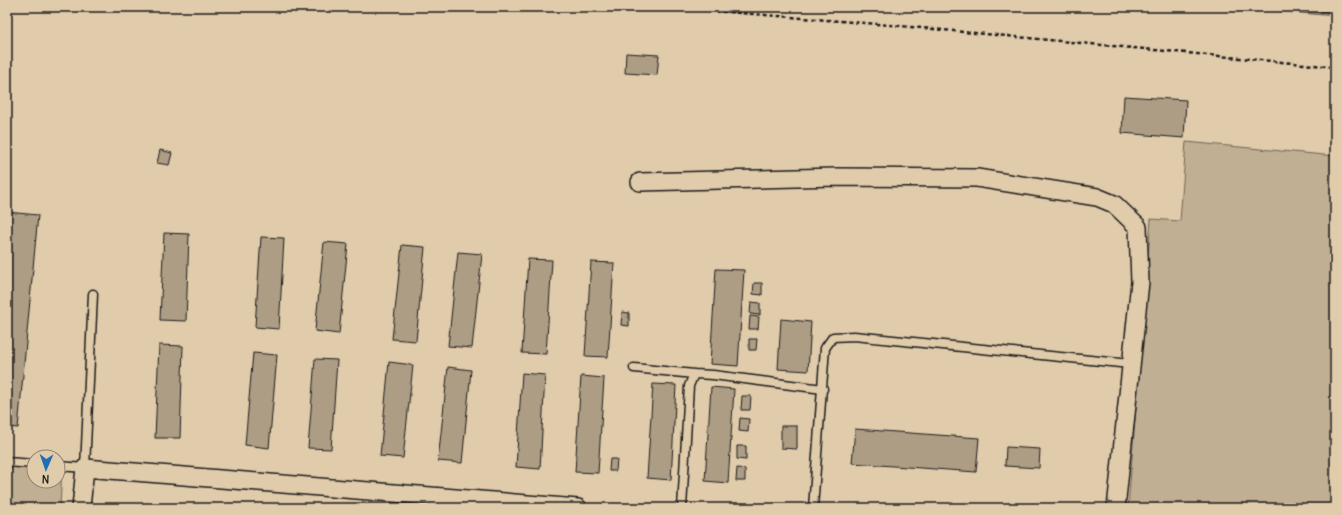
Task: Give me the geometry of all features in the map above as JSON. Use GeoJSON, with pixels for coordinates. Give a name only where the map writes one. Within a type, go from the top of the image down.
{"type":"FeatureCollection","features":[{"type":"Feature","properties":{"kind":"street"},"geometry":{"type":"LineString","coordinates":[[640,182],[836,177],[977,178],[1097,197],[1114,204],[1138,227],[1140,282],[1130,364],[1116,508]]}},
{"type":"Feature","properties":{"kind":"street"},"geometry":{"type":"LineString","coordinates":[[81,508],[85,468],[452,503],[578,508]]}},
{"type":"Feature","properties":{"kind":"lane"},"geometry":{"type":"LineString","coordinates":[[66,467],[85,468],[93,294]]}},
{"type":"Feature","properties":{"kind":"lane"},"geometry":{"type":"LineString","coordinates":[[813,508],[825,348],[833,337],[854,336],[1130,364]]}},
{"type":"Feature","properties":{"kind":"lane"},"geometry":{"type":"LineString","coordinates":[[634,368],[823,389]]}},
{"type":"Feature","properties":{"kind":"lane"},"geometry":{"type":"LineString","coordinates":[[682,508],[689,386],[694,374]]}},
{"type":"Feature","properties":{"kind":"lane"},"geometry":{"type":"LineString","coordinates":[[7,462],[26,463]]}},
{"type":"Feature","properties":{"kind":"path"},"geometry":{"type":"LineString","coordinates":[[666,7],[897,26],[1335,67]]}},
{"type":"Feature","properties":{"kind":"shaded area"},"geometry":{"type":"Polygon","coordinates":[[[1186,142],[1335,156],[1335,508],[1128,508],[1151,219],[1180,221],[1186,142]]]}},
{"type":"Feature","properties":{"kind":"shaded area"},"geometry":{"type":"Polygon","coordinates":[[[7,462],[26,463],[26,489],[61,489],[60,508],[7,508],[7,462]]]}},
{"type":"Feature","properties":{"kind":"water"},"geometry":{"type":"Polygon","coordinates":[[[1233,7],[1335,7],[1335,16],[1233,7]]]}},
{"type":"Feature","properties":{"kind":"building"},"geometry":{"type":"Polygon","coordinates":[[[626,53],[659,55],[657,75],[625,73],[626,53]]]}},
{"type":"Feature","properties":{"kind":"building"},"geometry":{"type":"Polygon","coordinates":[[[1124,96],[1186,100],[1184,138],[1122,133],[1124,96]]]}},
{"type":"Feature","properties":{"kind":"building"},"geometry":{"type":"Polygon","coordinates":[[[160,150],[172,153],[169,165],[157,163],[160,150]]]}},
{"type":"Feature","properties":{"kind":"building"},"geometry":{"type":"Polygon","coordinates":[[[7,212],[38,215],[18,428],[7,427],[7,212]]]}},
{"type":"Feature","properties":{"kind":"building"},"geometry":{"type":"Polygon","coordinates":[[[164,233],[189,234],[186,321],[160,320],[164,233]]]}},
{"type":"Feature","properties":{"kind":"building"},"geometry":{"type":"Polygon","coordinates":[[[261,237],[284,238],[279,329],[255,327],[261,237]]]}},
{"type":"Feature","properties":{"kind":"building"},"geometry":{"type":"Polygon","coordinates":[[[324,242],[348,244],[339,334],[315,331],[324,242]]]}},
{"type":"Feature","properties":{"kind":"building"},"geometry":{"type":"Polygon","coordinates":[[[402,245],[425,247],[416,341],[392,339],[402,245]]]}},
{"type":"Feature","properties":{"kind":"building"},"geometry":{"type":"Polygon","coordinates":[[[458,252],[482,254],[472,348],[448,346],[458,252]]]}},
{"type":"Feature","properties":{"kind":"building"},"geometry":{"type":"Polygon","coordinates":[[[528,259],[552,260],[546,354],[522,353],[528,259]]]}},
{"type":"Feature","properties":{"kind":"building"},"geometry":{"type":"Polygon","coordinates":[[[591,262],[614,263],[608,357],[585,356],[591,262]]]}},
{"type":"Feature","properties":{"kind":"building"},"geometry":{"type":"Polygon","coordinates":[[[716,269],[744,270],[738,366],[710,364],[716,269]]]}},
{"type":"Feature","properties":{"kind":"building"},"geometry":{"type":"Polygon","coordinates":[[[754,283],[762,283],[762,295],[753,294],[754,283]]]}},
{"type":"Feature","properties":{"kind":"building"},"geometry":{"type":"Polygon","coordinates":[[[751,302],[760,303],[760,315],[750,314],[751,302]]]}},
{"type":"Feature","properties":{"kind":"building"},"geometry":{"type":"Polygon","coordinates":[[[622,312],[629,313],[629,326],[621,325],[622,312]]]}},
{"type":"Feature","properties":{"kind":"building"},"geometry":{"type":"Polygon","coordinates":[[[750,316],[759,317],[758,329],[749,329],[750,316]]]}},
{"type":"Feature","properties":{"kind":"building"},"geometry":{"type":"Polygon","coordinates":[[[781,319],[811,322],[808,371],[778,369],[781,319]]]}},
{"type":"Feature","properties":{"kind":"building"},"geometry":{"type":"Polygon","coordinates":[[[749,339],[757,339],[756,350],[749,350],[749,339]]]}},
{"type":"Feature","properties":{"kind":"building"},"geometry":{"type":"Polygon","coordinates":[[[159,345],[183,346],[180,438],[155,438],[159,345]]]}},
{"type":"Feature","properties":{"kind":"building"},"geometry":{"type":"Polygon","coordinates":[[[253,353],[277,355],[269,448],[245,445],[253,353]]]}},
{"type":"Feature","properties":{"kind":"building"},"geometry":{"type":"Polygon","coordinates":[[[315,359],[337,360],[331,449],[308,448],[315,359]]]}},
{"type":"Feature","properties":{"kind":"building"},"geometry":{"type":"Polygon","coordinates":[[[389,362],[413,365],[403,458],[380,456],[389,362]]]}},
{"type":"Feature","properties":{"kind":"building"},"geometry":{"type":"Polygon","coordinates":[[[448,367],[471,370],[462,463],[438,461],[448,367]]]}},
{"type":"Feature","properties":{"kind":"building"},"geometry":{"type":"Polygon","coordinates":[[[522,373],[545,375],[540,469],[516,467],[522,373]]]}},
{"type":"Feature","properties":{"kind":"building"},"geometry":{"type":"Polygon","coordinates":[[[581,376],[604,378],[598,473],[575,472],[581,376]]]}},
{"type":"Feature","properties":{"kind":"building"},"geometry":{"type":"Polygon","coordinates":[[[653,384],[676,385],[671,480],[647,478],[653,384]]]}},
{"type":"Feature","properties":{"kind":"building"},"geometry":{"type":"Polygon","coordinates":[[[711,387],[734,389],[728,483],[705,481],[711,387]]]}},
{"type":"Feature","properties":{"kind":"building"},"geometry":{"type":"Polygon","coordinates":[[[742,396],[751,396],[750,410],[741,410],[742,396]]]}},
{"type":"Feature","properties":{"kind":"building"},"geometry":{"type":"Polygon","coordinates":[[[740,418],[749,419],[748,432],[739,431],[740,418]]]}},
{"type":"Feature","properties":{"kind":"building"},"geometry":{"type":"Polygon","coordinates":[[[781,426],[797,426],[797,449],[781,448],[781,426]]]}},
{"type":"Feature","properties":{"kind":"building"},"geometry":{"type":"Polygon","coordinates":[[[855,429],[979,438],[976,472],[852,463],[855,429]]]}},
{"type":"Feature","properties":{"kind":"building"},"geometry":{"type":"Polygon","coordinates":[[[737,446],[746,446],[746,460],[737,459],[737,446]]]}},
{"type":"Feature","properties":{"kind":"building"},"geometry":{"type":"Polygon","coordinates":[[[1006,447],[1040,449],[1039,468],[1005,466],[1006,447]]]}},
{"type":"Feature","properties":{"kind":"building"},"geometry":{"type":"Polygon","coordinates":[[[610,459],[617,459],[616,471],[609,471],[610,459]]]}},
{"type":"Feature","properties":{"kind":"building"},"geometry":{"type":"Polygon","coordinates":[[[737,468],[745,469],[745,481],[736,481],[737,468]]]}}]}
